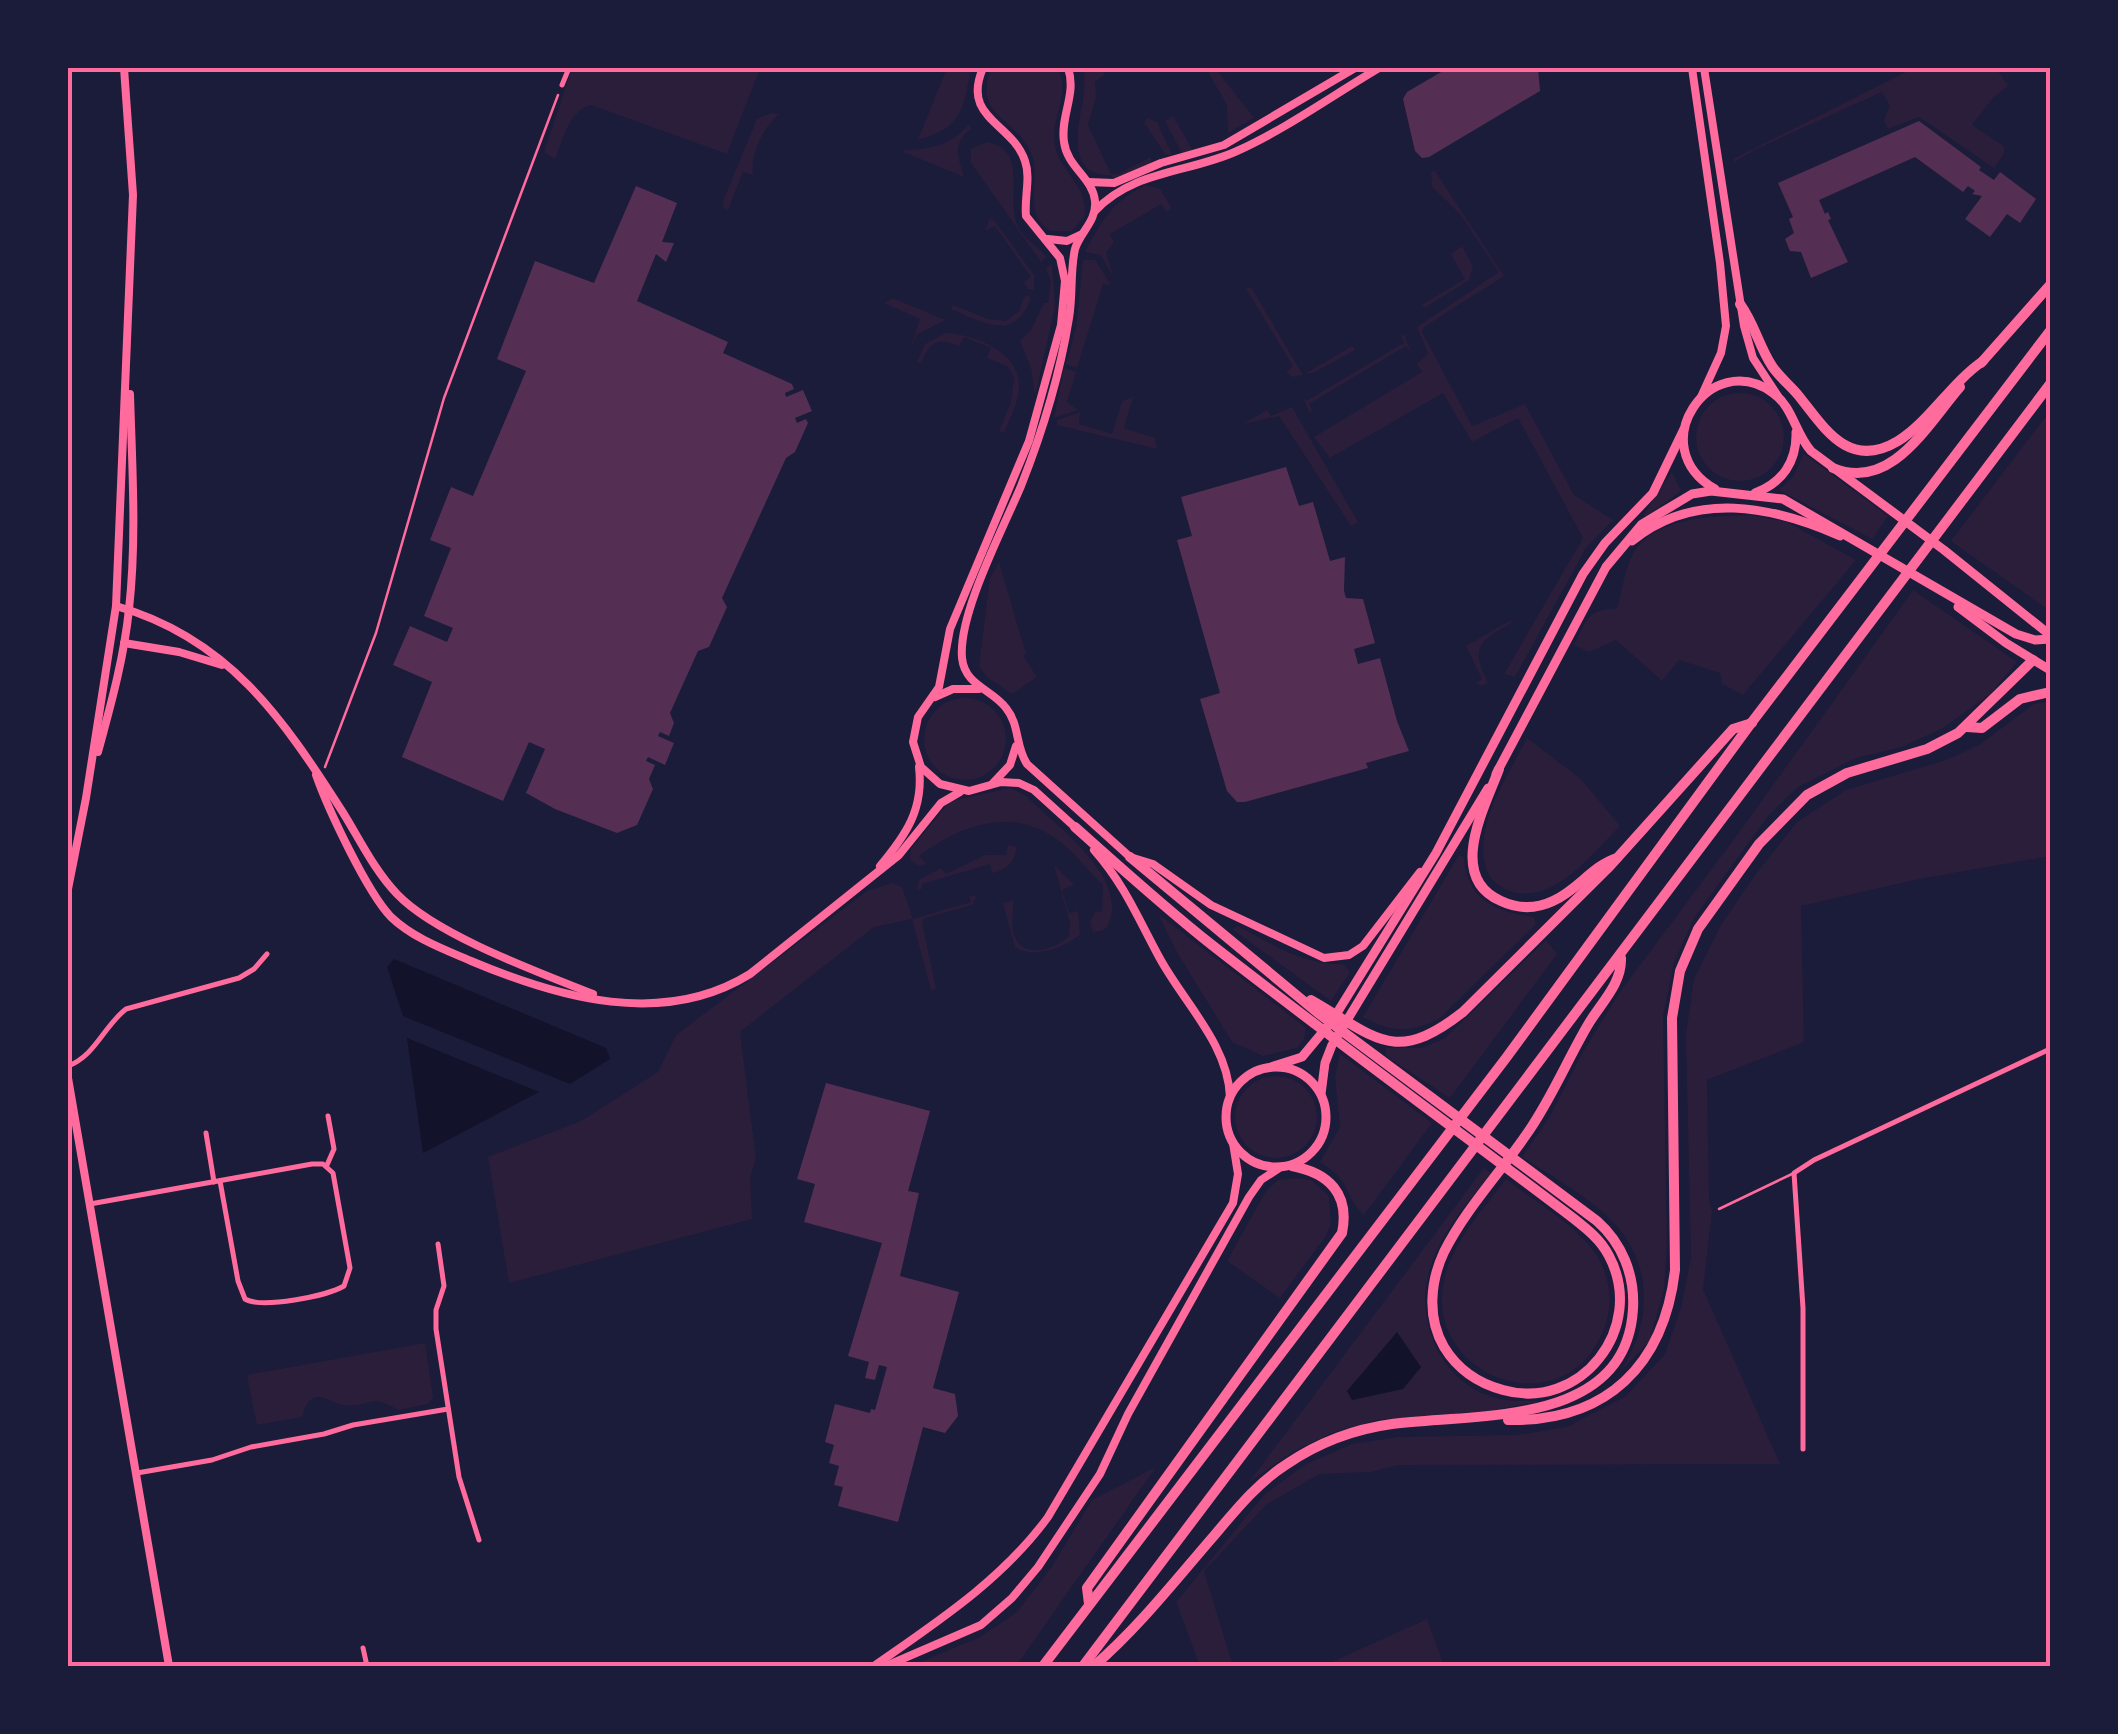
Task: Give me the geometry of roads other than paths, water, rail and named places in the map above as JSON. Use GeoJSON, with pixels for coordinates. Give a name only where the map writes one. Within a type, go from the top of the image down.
{"type":"FeatureCollection","features":[{"type":"Feature","properties":{"kind":"highway"},"geometry":{"type":"LineString","coordinates":[[1833,468],[1860,474],[1887,467],[2050,285]]}},
{"type":"Feature","properties":{"kind":"highway"},"geometry":{"type":"LineString","coordinates":[[1740,304],[1778,375],[1796,392],[1830,438],[1854,448],[1874,450],[1898,441],[1962,376],[1983,361]]}},
{"type":"Feature","properties":{"kind":"highway"},"geometry":{"type":"LineString","coordinates":[[1043,1666],[1506,1058],[1752,722],[2050,331]]}},
{"type":"Feature","properties":{"kind":"highway"},"geometry":{"type":"LineString","coordinates":[[1083,1666],[2050,384]]}},
{"type":"Feature","properties":{"kind":"highway"},"geometry":{"type":"LineString","coordinates":[[1467,1418],[1520,1420],[1580,1408],[1611,1392],[1648,1355],[1665,1322],[1675,1252],[1672,1018],[1680,971],[1698,929],[1759,844],[1807,795],[1847,773],[1927,748],[1967,727],[2033,660]]}},
{"type":"Feature","properties":{"kind":"highway"},"geometry":{"type":"LineString","coordinates":[[1967,727],[1982,728],[2020,699],[2050,692]]}},
{"type":"Feature","properties":{"kind":"highway"},"geometry":{"type":"LineString","coordinates":[[1075,827],[1210,944],[1318,1014],[1367,1034],[1416,1041],[1440,1030],[1463,1012],[1618,857],[1733,729],[1752,722]]}},
{"type":"Feature","properties":{"kind":"highway"},"geometry":{"type":"LineString","coordinates":[[1499,769],[1474,835],[1472,857],[1474,872],[1490,895],[1516,906],[1539,906],[1567,893],[1602,862],[1618,857]]}},
{"type":"Feature","properties":{"kind":"highway"},"geometry":{"type":"LineString","coordinates":[[1094,1666],[1123,1642],[1245,1500],[1285,1464],[1320,1445],[1390,1424],[1508,1415],[1574,1396],[1610,1368],[1630,1329],[1633,1308],[1631,1276],[1617,1245],[1597,1221],[1522,1173],[1355,1048],[1296,993],[1225,939],[1130,857]]}},
{"type":"Feature","properties":{"kind":"highway"},"geometry":{"type":"LineString","coordinates":[[1522,1173],[1602,1244],[1614,1266],[1620,1293],[1617,1326],[1597,1363],[1569,1385],[1541,1394],[1517,1394],[1490,1386],[1456,1364],[1440,1340],[1435,1324],[1434,1284],[1455,1233],[1540,1114],[1591,1020],[1622,974],[1621,957]]}},
{"type":"Feature","properties":{"kind":"highway"},"geometry":{"type":"LineString","coordinates":[[1090,1604],[1088,1588],[1342,1233],[1344,1208],[1337,1189],[1321,1175],[1286,1166]]}},
{"type":"Feature","properties":{"kind":"main road"},"geometry":{"type":"LineString","coordinates":[[1736,382],[1765,388],[1781,400],[1805,444],[1944,550],[2051,639],[2035,640],[2016,634],[1783,499],[1722,492],[1692,494],[1662,510],[1636,530],[1580,610],[1499,769],[1332,1044],[1321,1094],[1326,1114],[1324,1134],[1312,1152],[1286,1166],[1253,1162],[1233,1142],[1226,1117],[1230,1098],[1246,1077],[1302,1057],[1318,1041],[1436,853],[1583,574],[1605,543],[1653,493],[1690,412],[1701,397],[1718,386],[1736,382]]}},
{"type":"Feature","properties":{"kind":"main road"},"geometry":{"type":"LineString","coordinates":[[1749,494],[1774,483],[1787,470],[1794,453],[1794,425]]}},
{"type":"Feature","properties":{"kind":"main road"},"geometry":{"type":"LineString","coordinates":[[1684,429],[1684,447],[1694,472],[1722,492]]}},
{"type":"Feature","properties":{"kind":"main road"},"geometry":{"type":"LineString","coordinates":[[1606,568],[1651,527],[1712,509],[1782,513],[1865,548]]}},
{"type":"Feature","properties":{"kind":"main road"},"geometry":{"type":"LineString","coordinates":[[1928,584],[2050,670]]}},
{"type":"Feature","properties":{"kind":"main road"},"geometry":{"type":"LineString","coordinates":[[2033,660],[2051,639]]}},
{"type":"Feature","properties":{"kind":"main road"},"geometry":{"type":"LineString","coordinates":[[1271,1067],[1303,1074],[1321,1094]]}},
{"type":"Feature","properties":{"kind":"street"},"geometry":{"type":"LineString","coordinates":[[68,889],[116,606],[133,182],[124,68]]}},
{"type":"Feature","properties":{"kind":"street"},"geometry":{"type":"LineString","coordinates":[[562,85],[568,68]]}},
{"type":"Feature","properties":{"kind":"street"},"geometry":{"type":"LineString","coordinates":[[876,872],[915,815],[920,788],[914,727],[941,677],[950,629],[1028,440],[1061,325],[1065,297],[1064,270],[1056,251],[1026,216],[1028,175],[1022,154],[980,104],[978,81],[983,68]]}},
{"type":"Feature","properties":{"kind":"street"},"geometry":{"type":"LineString","coordinates":[[1071,68],[1064,147],[1094,196],[1095,212]]}},
{"type":"Feature","properties":{"kind":"street"},"geometry":{"type":"LineString","coordinates":[[1087,182],[1114,183],[1161,163],[1224,144],[1355,68]]}},
{"type":"Feature","properties":{"kind":"street"},"geometry":{"type":"LineString","coordinates":[[1379,68],[1243,148],[1141,180],[1112,196],[1095,212],[1075,249],[1072,305],[1064,345],[1034,449],[974,600],[962,651],[965,671],[973,682],[1010,712],[1027,764],[1130,857],[1153,864],[1186,890],[1314,955],[1332,958],[1363,946],[1436,853]]}},
{"type":"Feature","properties":{"kind":"street"},"geometry":{"type":"LineString","coordinates":[[1692,68],[1725,312],[1721,353],[1701,397]]}},
{"type":"Feature","properties":{"kind":"street"},"geometry":{"type":"LineString","coordinates":[[1704,68],[1740,304],[1753,358],[1781,400]]}},
{"type":"Feature","properties":{"kind":"street"},"geometry":{"type":"LineString","coordinates":[[1044,237],[1066,242],[1082,234]]}},
{"type":"Feature","properties":{"kind":"street"},"geometry":{"type":"LineString","coordinates":[[86,798],[129,610],[132,522],[128,355]]}},
{"type":"Feature","properties":{"kind":"street"},"geometry":{"type":"LineString","coordinates":[[116,606],[162,621],[185,634],[270,706],[387,882],[412,908],[502,956],[609,1002]]}},
{"type":"Feature","properties":{"kind":"street"},"geometry":{"type":"LineString","coordinates":[[112,642],[179,652],[226,666]]}},
{"type":"Feature","properties":{"kind":"street"},"geometry":{"type":"LineString","coordinates":[[930,701],[958,688],[988,692]]}},
{"type":"Feature","properties":{"kind":"street"},"geometry":{"type":"LineString","coordinates":[[988,785],[1010,765],[1017,741]]}},
{"type":"Feature","properties":{"kind":"street"},"geometry":{"type":"LineString","coordinates":[[917,758],[936,782],[964,791]]}},
{"type":"Feature","properties":{"kind":"street"},"geometry":{"type":"LineString","coordinates":[[316,774],[379,904],[400,924],[446,951],[520,981],[609,1002],[664,1004],[728,987],[761,967],[900,855],[948,797],[1008,782],[1026,786],[1075,827],[1122,884],[1158,956],[1219,1052],[1227,1072],[1230,1098]]}},
{"type":"Feature","properties":{"kind":"street"},"geometry":{"type":"LineString","coordinates":[[68,1066],[87,1055],[112,1020],[126,1008],[230,981],[254,969],[268,954]]}},
{"type":"Feature","properties":{"kind":"street"},"geometry":{"type":"LineString","coordinates":[[1803,1449],[1803,1308],[1794,1173],[2050,1049]]}},
{"type":"Feature","properties":{"kind":"street"},"geometry":{"type":"LineString","coordinates":[[68,1078],[168,1666]]}},
{"type":"Feature","properties":{"kind":"street"},"geometry":{"type":"LineString","coordinates":[[327,1166],[334,1149],[328,1116]]}},
{"type":"Feature","properties":{"kind":"street"},"geometry":{"type":"LineString","coordinates":[[206,1133],[240,1289],[248,1302],[263,1304],[330,1292],[347,1281],[347,1250],[334,1178],[327,1166]]}},
{"type":"Feature","properties":{"kind":"street"},"geometry":{"type":"LineString","coordinates":[[874,1666],[996,1575],[1048,1518],[1232,1204],[1238,1174],[1233,1142]]}},
{"type":"Feature","properties":{"kind":"street"},"geometry":{"type":"LineString","coordinates":[[90,1204],[312,1164],[327,1166]]}},
{"type":"Feature","properties":{"kind":"street"},"geometry":{"type":"LineString","coordinates":[[886,1666],[981,1624],[1012,1598],[1038,1567],[1100,1474],[1128,1414],[1244,1206],[1262,1180],[1286,1166]]}},
{"type":"Feature","properties":{"kind":"street"},"geometry":{"type":"LineString","coordinates":[[438,1244],[444,1286],[435,1323],[462,1487],[480,1540]]}},
{"type":"Feature","properties":{"kind":"street"},"geometry":{"type":"LineString","coordinates":[[137,1474],[212,1460],[353,1424],[448,1409]]}},
{"type":"Feature","properties":{"kind":"street"},"geometry":{"type":"LineString","coordinates":[[363,1648],[367,1666]]}},
{"type":"Feature","properties":{"kind":"lane"},"geometry":{"type":"LineString","coordinates":[[1719,1208],[1794,1173]]}}]}
